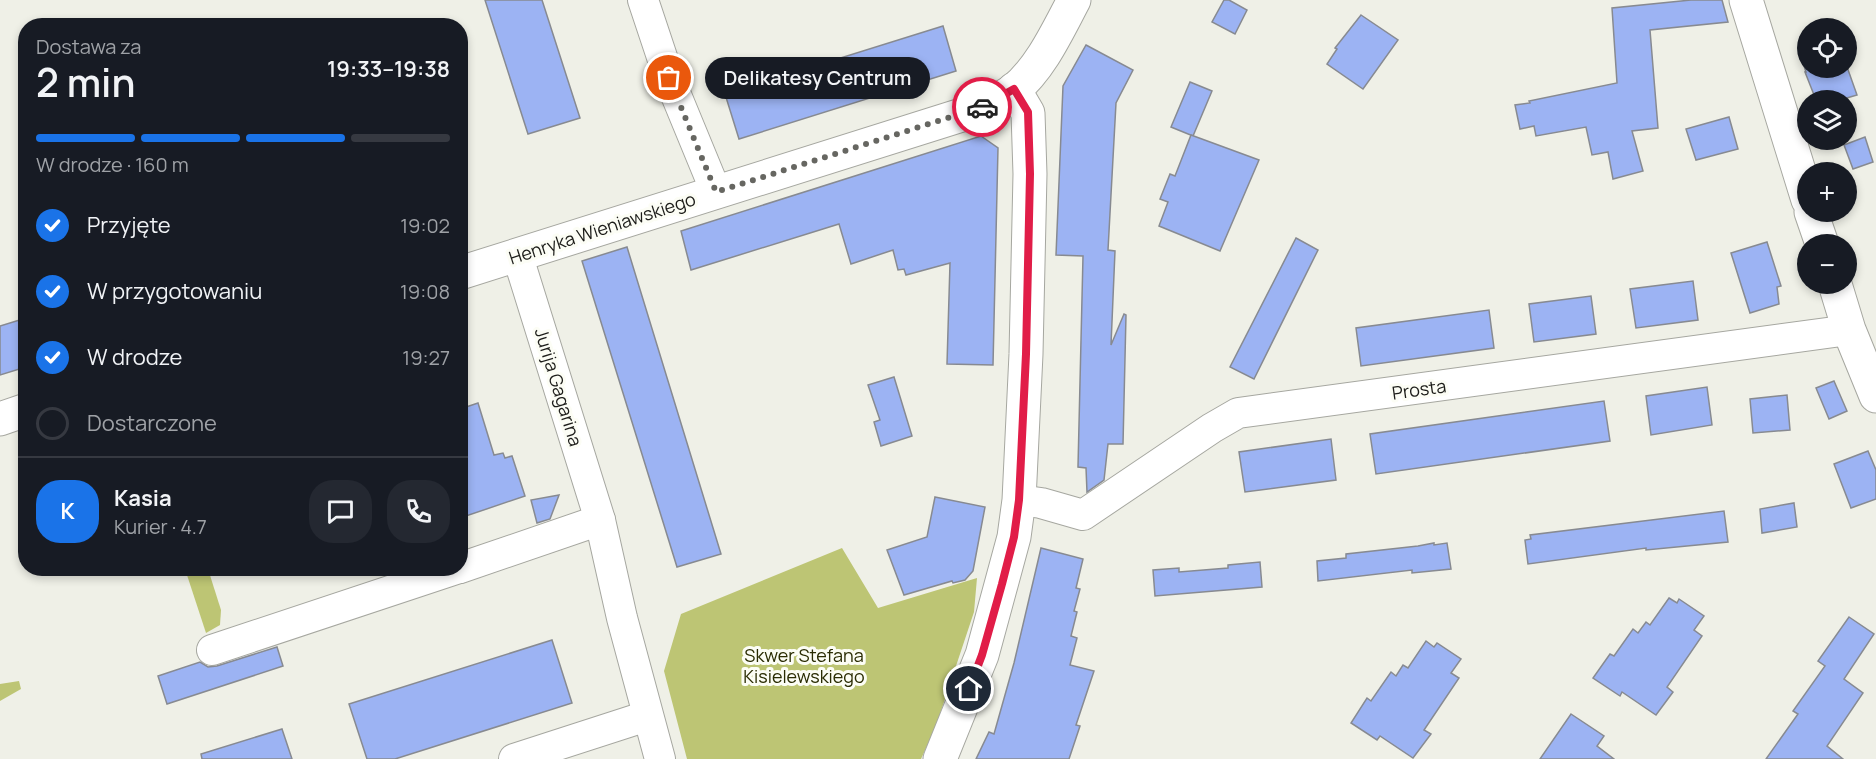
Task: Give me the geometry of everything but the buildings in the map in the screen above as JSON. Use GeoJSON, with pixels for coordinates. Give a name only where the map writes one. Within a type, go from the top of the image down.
{"type":"FeatureCollection","features":[{"type":"Feature","properties":{"kind":"main road","name":"Henryka Wieniawskiego"},"geometry":{"type":"LineString","coordinates":[[468,270],[991,104],[1014,89],[1037,64],[1074,0]]}},
{"type":"Feature","properties":{"kind":"main road"},"geometry":{"type":"LineString","coordinates":[[1746,0],[1797,165]]}},
{"type":"Feature","properties":{"kind":"main road"},"geometry":{"type":"LineString","coordinates":[[940,759],[982,655],[1014,537],[1019,500],[1026,354],[1030,174],[1028,112],[1014,89]]}},
{"type":"Feature","properties":{"kind":"main road"},"geometry":{"type":"LineString","coordinates":[[1837,294],[1876,396]]}},
{"type":"Feature","properties":{"kind":"main road"},"geometry":{"type":"LineString","coordinates":[[0,418],[18,412]]}},
{"type":"Feature","properties":{"kind":"street"},"geometry":{"type":"LineString","coordinates":[[644,0],[669,78],[716,192]]}},
{"type":"Feature","properties":{"kind":"street","name":"Jurija Gagarina"},"geometry":{"type":"LineString","coordinates":[[517,255],[600,520],[647,716],[660,759]]}},
{"type":"Feature","properties":{"kind":"street","name":"Prosta"},"geometry":{"type":"LineString","coordinates":[[1019,500],[1041,503],[1083,515],[1238,413],[1850,330]]}},
{"type":"Feature","properties":{"kind":"street"},"geometry":{"type":"LineString","coordinates":[[468,565],[600,520]]}},
{"type":"Feature","properties":{"kind":"street"},"geometry":{"type":"LineString","coordinates":[[212,650],[436,576]]}},
{"type":"Feature","properties":{"kind":"street"},"geometry":{"type":"LineString","coordinates":[[514,759],[647,716]]}},
{"type":"Feature","properties":{"kind":"green space","name":"Skwer Stefana Kisielewskiego"},"geometry":{"type":"Polygon","coordinates":[[[842,548],[878,608],[977,578],[974,612],[936,726],[921,759],[687,759],[664,671],[681,614],[842,548]]]}},
{"type":"Feature","properties":{"kind":"green space"},"geometry":{"type":"Polygon","coordinates":[[[187,576],[210,576],[221,610],[220,625],[206,633],[187,576]]]}},
{"type":"Feature","properties":{"kind":"green space"},"geometry":{"type":"Polygon","coordinates":[[[19,681],[21,689],[0,701],[0,684],[19,681]]]}},
{"type":"Feature","properties":{"kind":"way so far"},"geometry":{"type":"LineString","coordinates":[[669,78],[716,192],[982,107]]}},
{"type":"Feature","properties":{"kind":"place","name":"Delikatesy Centrum"},"geometry":{"type":"Point","coordinates":[669,78]}},
{"type":"Feature","properties":{"kind":"route"},"geometry":{"type":"LineString","coordinates":[[969,689],[982,655],[1014,537],[1019,500],[1026,354],[1030,174],[1028,112],[1014,89],[982,107]]}}]}
